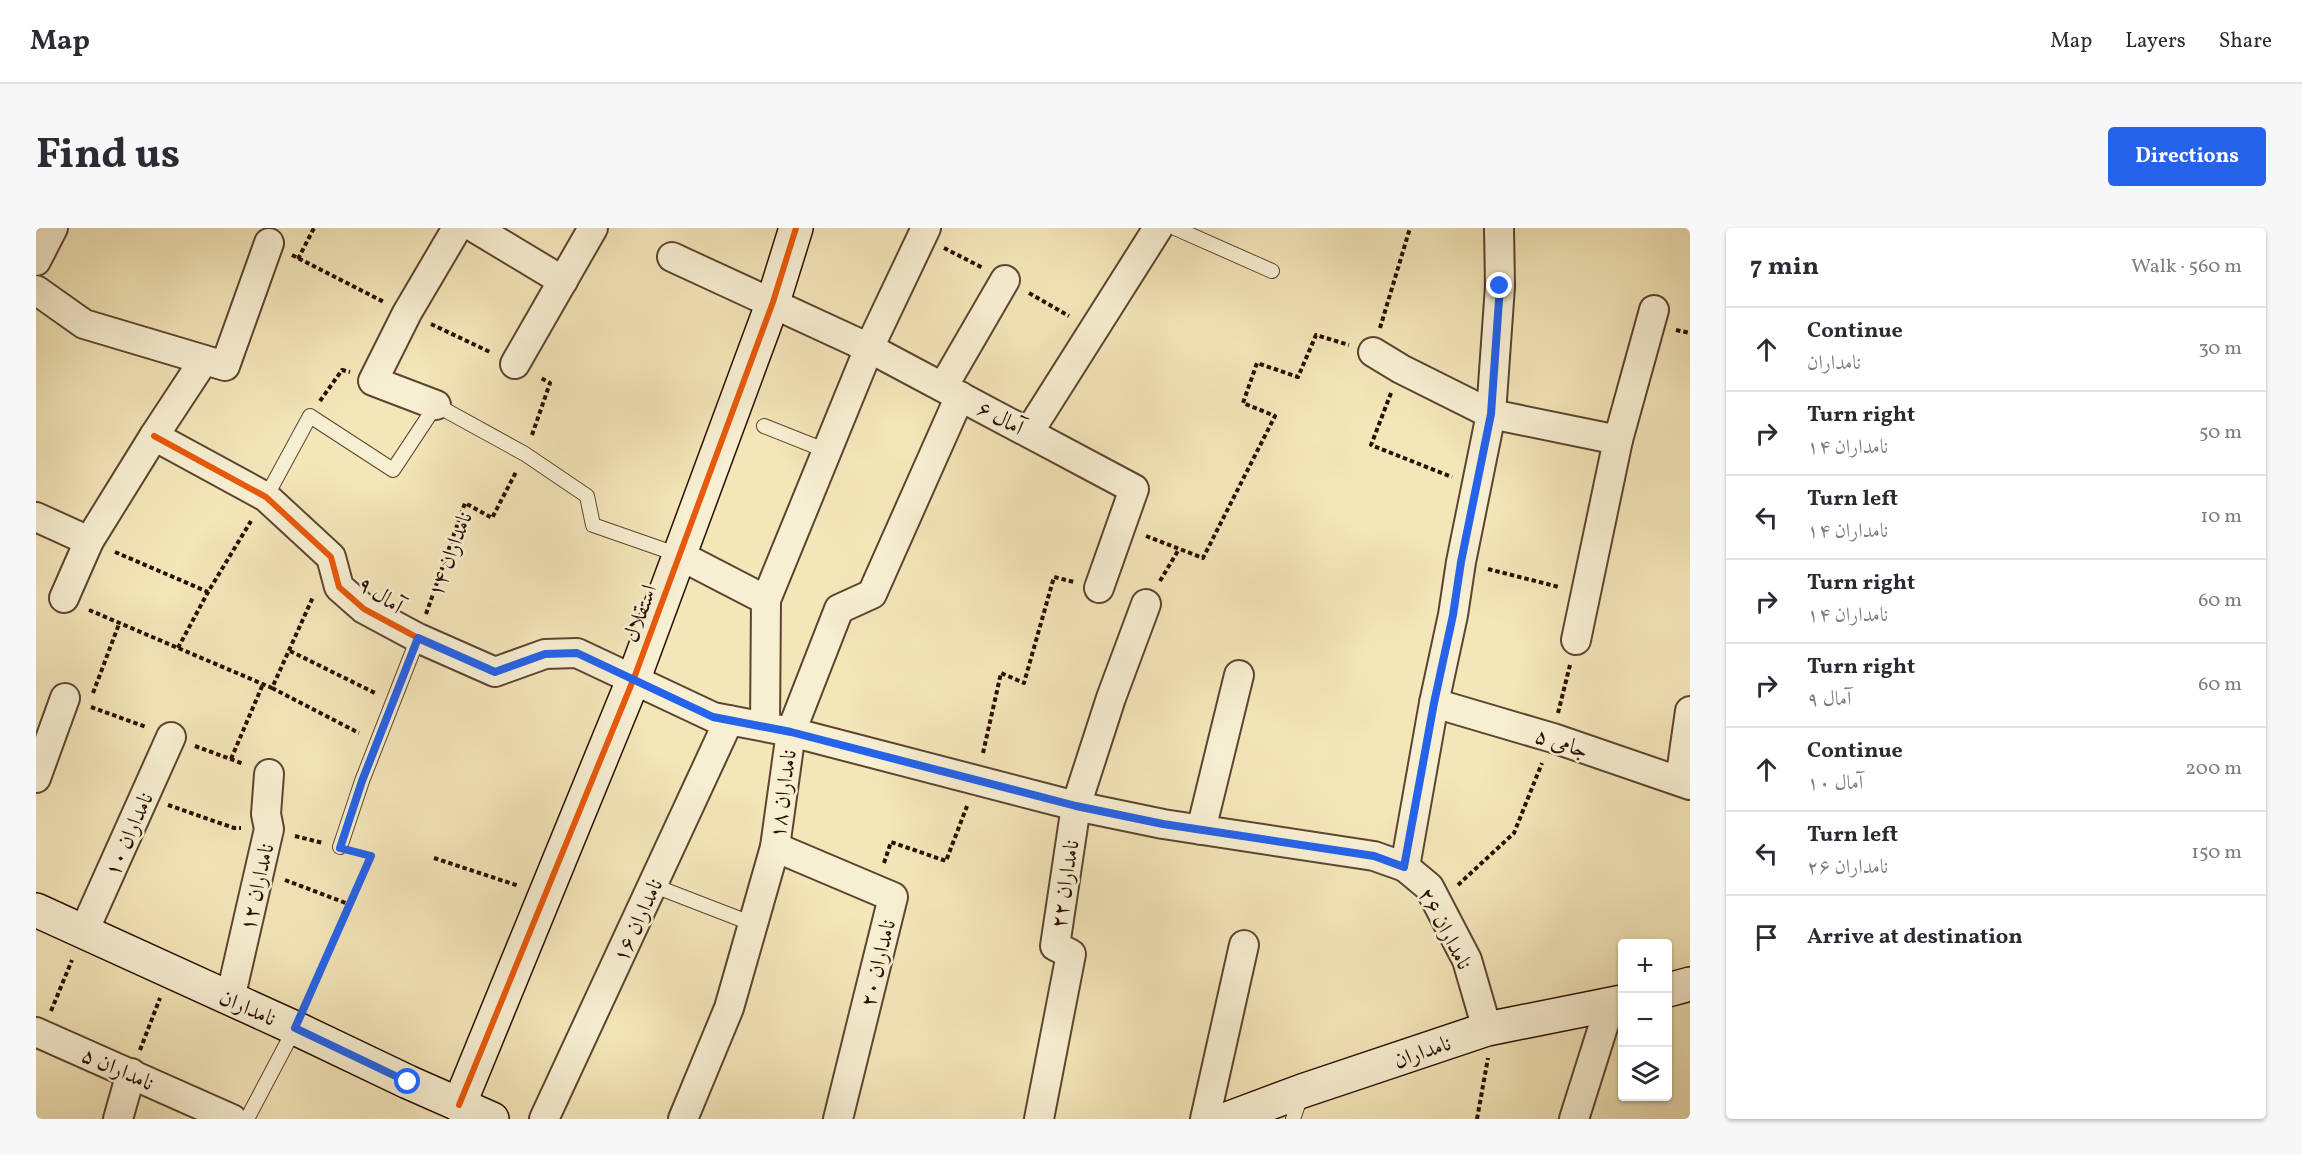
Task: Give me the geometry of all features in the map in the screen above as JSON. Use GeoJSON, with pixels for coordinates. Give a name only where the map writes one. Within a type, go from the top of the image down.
{"type":"FeatureCollection","features":[{"type":"Feature","properties":{"kind":"street"},"geometry":{"type":"LineString","coordinates":[[36,261],[53,228]]}},
{"type":"Feature","properties":{"kind":"street"},"geometry":{"type":"LineString","coordinates":[[436,405],[373,381],[407,313],[457,228]]}},
{"type":"Feature","properties":{"kind":"street"},"geometry":{"type":"LineString","coordinates":[[475,228],[563,281]]}},
{"type":"Feature","properties":{"kind":"street"},"geometry":{"type":"LineString","coordinates":[[514,364],[593,228]]}},
{"type":"Feature","properties":{"kind":"street","name":"استقلال"},"geometry":{"type":"LineString","coordinates":[[459,1105],[634,678],[773,302],[796,228]]}},
{"type":"Feature","properties":{"kind":"street"},"geometry":{"type":"LineString","coordinates":[[1029,432],[1158,228]]}},
{"type":"Feature","properties":{"kind":"street","name":"نامداران ۲۶"},"geometry":{"type":"LineString","coordinates":[[1487,1029],[1467,960],[1429,887],[1404,867],[1491,414],[1500,286],[1499,228]]}},
{"type":"Feature","properties":{"kind":"street"},"geometry":{"type":"LineString","coordinates":[[778,729],[766,600],[869,348],[924,232]]}},
{"type":"Feature","properties":{"kind":"street"},"geometry":{"type":"LineString","coordinates":[[36,290],[84,324],[225,366],[268,243]]}},
{"type":"Feature","properties":{"kind":"street","name":"آمال ۶"},"geometry":{"type":"LineString","coordinates":[[672,257],[869,348],[1134,489],[1099,588]]}},
{"type":"Feature","properties":{"kind":"street","name":"نامداران ۱۸"},"geometry":{"type":"LineString","coordinates":[[683,1119],[729,1008],[775,847],[778,729],[839,609],[872,594],[951,391],[1005,280]]}},
{"type":"Feature","properties":{"kind":"street"},"geometry":{"type":"LineString","coordinates":[[1576,640],[1618,440],[1654,310]]}},
{"type":"Feature","properties":{"kind":"street"},"geometry":{"type":"LineString","coordinates":[[1373,352],[1401,369],[1491,414],[1618,440]]}},
{"type":"Feature","properties":{"kind":"street"},"geometry":{"type":"LineString","coordinates":[[64,598],[89,542],[204,360]]}},
{"type":"Feature","properties":{"kind":"street"},"geometry":{"type":"LineString","coordinates":[[154,436],[266,497],[331,557]]}},
{"type":"Feature","properties":{"kind":"street"},"geometry":{"type":"LineString","coordinates":[[36,517],[89,542]]}},
{"type":"Feature","properties":{"kind":"street"},"geometry":{"type":"LineString","coordinates":[[679,555],[766,600]]}},
{"type":"Feature","properties":{"kind":"street","name":"آمال ۹"},"geometry":{"type":"LineString","coordinates":[[331,557],[339,587],[364,609],[418,638],[495,672],[545,654],[577,653],[713,717],[778,729],[1076,806],[1163,824],[1374,856],[1404,867]]}},
{"type":"Feature","properties":{"kind":"street","name":"نامداران ۲۲"},"geometry":{"type":"LineString","coordinates":[[1040,1119],[1071,954],[1054,946],[1076,806],[1111,698],[1146,604]]}},
{"type":"Feature","properties":{"kind":"street"},"geometry":{"type":"LineString","coordinates":[[1201,830],[1239,675]]}},
{"type":"Feature","properties":{"kind":"street"},"geometry":{"type":"LineString","coordinates":[[36,778],[79,697]]}},
{"type":"Feature","properties":{"kind":"street","name":"جامی ۵"},"geometry":{"type":"LineString","coordinates":[[1434,703],[1553,738],[1685,783]]}},
{"type":"Feature","properties":{"kind":"street"},"geometry":{"type":"LineString","coordinates":[[1685,783],[1690,711]]}},
{"type":"Feature","properties":{"kind":"street","name":"نامداران ۱۶"},"geometry":{"type":"LineString","coordinates":[[544,1119],[729,720]]}},
{"type":"Feature","properties":{"kind":"street","name":"نامداران ۱۰"},"geometry":{"type":"LineString","coordinates":[[84,931],[171,737]]}},
{"type":"Feature","properties":{"kind":"street","name":"نامداران ۱۲"},"geometry":{"type":"LineString","coordinates":[[230,999],[269,829],[266,814],[269,774]]}},
{"type":"Feature","properties":{"kind":"street","name":"نامداران ۲۰"},"geometry":{"type":"LineString","coordinates":[[775,847],[893,897],[838,1119]]}},
{"type":"Feature","properties":{"kind":"street","name":"نامداران"},"geometry":{"type":"LineString","coordinates":[[36,910],[492,1119]]}},
{"type":"Feature","properties":{"kind":"street"},"geometry":{"type":"LineString","coordinates":[[1205,1119],[1244,945]]}},
{"type":"Feature","properties":{"kind":"street"},"geometry":{"type":"LineString","coordinates":[[1672,989],[1690,984]]}},
{"type":"Feature","properties":{"kind":"street"},"geometry":{"type":"LineString","coordinates":[[1583,1117],[1616,1003]]}},
{"type":"Feature","properties":{"kind":"street","name":"نامداران"},"geometry":{"type":"LineString","coordinates":[[1227,1119],[1298,1105],[1487,1029],[1616,1003]]}},
{"type":"Feature","properties":{"kind":"street","name":"نامداران ۵"},"geometry":{"type":"LineString","coordinates":[[39,1033],[232,1119]]}},
{"type":"Feature","properties":{"kind":"street"},"geometry":{"type":"LineString","coordinates":[[118,1119],[131,1073]]}},
{"type":"Feature","properties":{"kind":"lane"},"geometry":{"type":"LineString","coordinates":[[1175,228],[1272,271]]}},
{"type":"Feature","properties":{"kind":"lane"},"geometry":{"type":"LineString","coordinates":[[266,497],[310,416],[393,470],[436,405],[525,454],[587,496],[593,525],[679,555]]}},
{"type":"Feature","properties":{"kind":"lane"},"geometry":{"type":"LineString","coordinates":[[764,426],[827,452]]}},
{"type":"Feature","properties":{"kind":"lane"},"geometry":{"type":"LineString","coordinates":[[340,848],[362,781],[418,638]]}},
{"type":"Feature","properties":{"kind":"lane"},"geometry":{"type":"LineString","coordinates":[[652,885],[753,924]]}},
{"type":"Feature","properties":{"kind":"lane"},"geometry":{"type":"LineString","coordinates":[[247,1119],[295,1028]]}},
{"type":"Feature","properties":{"kind":"path"},"geometry":{"type":"LineString","coordinates":[[298,259],[314,228]]}},
{"type":"Feature","properties":{"kind":"path"},"geometry":{"type":"LineString","coordinates":[[1120,526],[1203,558],[1275,416],[1243,402],[1257,363],[1298,377],[1316,335],[1373,352],[1410,228]]}},
{"type":"Feature","properties":{"kind":"path"},"geometry":{"type":"LineString","coordinates":[[924,232],[1094,330]]}},
{"type":"Feature","properties":{"kind":"path"},"geometry":{"type":"LineString","coordinates":[[268,243],[514,364]]}},
{"type":"Feature","properties":{"kind":"path"},"geometry":{"type":"LineString","coordinates":[[1401,369],[1371,445],[1478,487]]}},
{"type":"Feature","properties":{"kind":"path"},"geometry":{"type":"LineString","coordinates":[[310,416],[342,370],[373,381]]}},
{"type":"Feature","properties":{"kind":"path"},"geometry":{"type":"LineString","coordinates":[[178,648],[208,592],[266,497]]}},
{"type":"Feature","properties":{"kind":"path"},"geometry":{"type":"LineString","coordinates":[[89,542],[208,592]]}},
{"type":"Feature","properties":{"kind":"path"},"geometry":{"type":"LineString","coordinates":[[1146,604],[1179,549]]}},
{"type":"Feature","properties":{"kind":"path"},"geometry":{"type":"LineString","coordinates":[[272,688],[331,557]]}},
{"type":"Feature","properties":{"kind":"path"},"geometry":{"type":"LineString","coordinates":[[1461,562],[1585,593]]}},
{"type":"Feature","properties":{"kind":"path"},"geometry":{"type":"LineString","coordinates":[[874,889],[891,842],[946,861],[977,780],[1001,673],[1024,683],[1054,577],[1099,588]]}},
{"type":"Feature","properties":{"kind":"path"},"geometry":{"type":"LineString","coordinates":[[64,598],[118,624],[272,688],[377,742]]}},
{"type":"Feature","properties":{"kind":"path"},"geometry":{"type":"LineString","coordinates":[[79,697],[118,624]]}},
{"type":"Feature","properties":{"kind":"path"},"geometry":{"type":"LineString","coordinates":[[1438,904],[1514,832],[1553,738],[1576,640]]}},
{"type":"Feature","properties":{"kind":"path"},"geometry":{"type":"LineString","coordinates":[[290,651],[394,702]]}},
{"type":"Feature","properties":{"kind":"path"},"geometry":{"type":"LineString","coordinates":[[231,759],[263,684]]}},
{"type":"Feature","properties":{"kind":"path"},"geometry":{"type":"LineString","coordinates":[[295,1028],[371,856],[340,848]]}},
{"type":"Feature","properties":{"kind":"path"},"geometry":{"type":"LineString","coordinates":[[434,858],[546,895]]}},
{"type":"Feature","properties":{"kind":"path"},"geometry":{"type":"LineString","coordinates":[[260,870],[351,905]]}},
{"type":"Feature","properties":{"kind":"path"},"geometry":{"type":"LineString","coordinates":[[39,1033],[84,931]]}},
{"type":"Feature","properties":{"kind":"path"},"geometry":{"type":"LineString","coordinates":[[131,1073],[170,971]]}},
{"type":"Feature","properties":{"kind":"path"},"geometry":{"type":"LineString","coordinates":[[1476,1119],[1488,1060],[1487,1029]]}},
{"type":"Feature","properties":{"kind":"cycle path"},"geometry":{"type":"LineString","coordinates":[[459,1105],[634,678],[773,302],[796,228]]}},
{"type":"Feature","properties":{"kind":"cycle path"},"geometry":{"type":"LineString","coordinates":[[154,436],[266,497],[331,557],[339,587],[364,609],[418,638],[495,672],[545,654],[577,653],[713,717],[791,732],[1076,806],[1163,824],[1374,856],[1405,867]]}},
{"type":"Feature","properties":{"kind":"route"},"geometry":{"type":"LineString","coordinates":[[408,1082],[295,1028],[371,856],[340,848],[362,781],[418,638],[495,672],[545,654],[577,653],[713,717],[791,732],[1076,806],[1163,824],[1374,856],[1404,867],[1491,414],[1500,286]]}}]}
